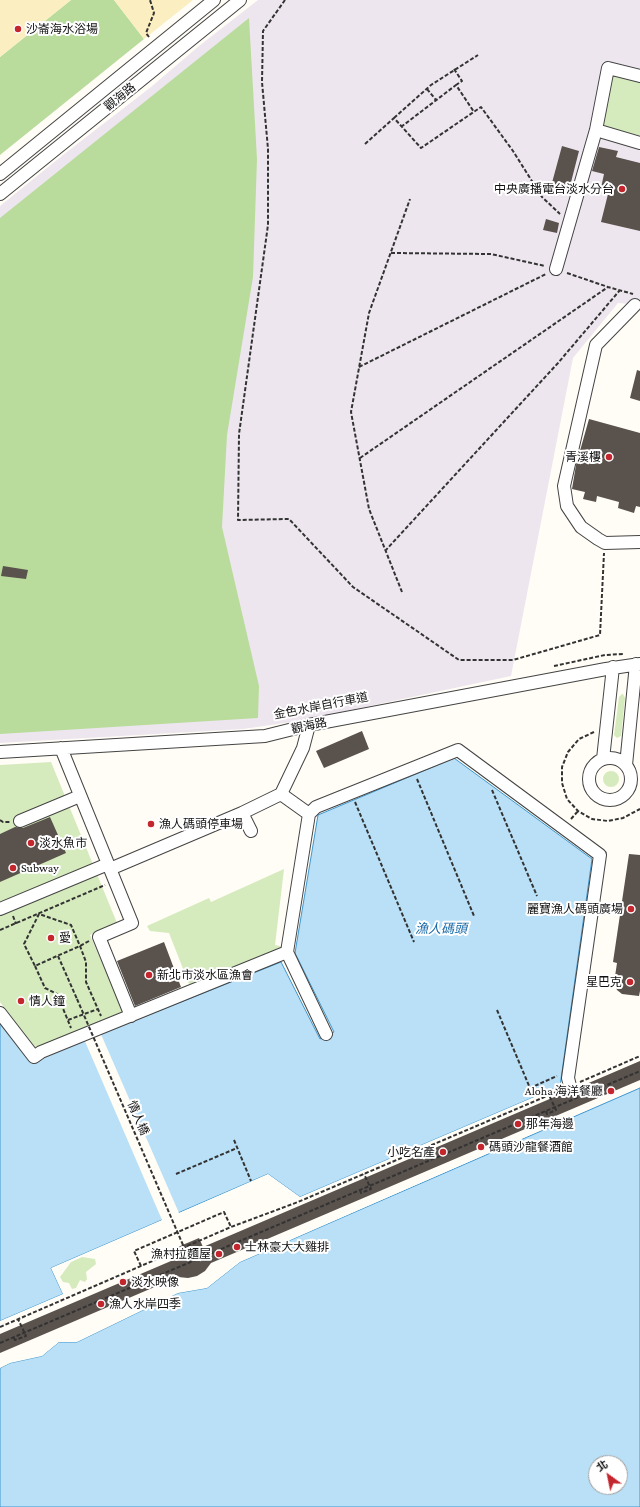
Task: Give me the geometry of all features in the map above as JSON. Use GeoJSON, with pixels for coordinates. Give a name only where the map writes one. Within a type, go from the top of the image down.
{"type":"FeatureCollection","features":[{"type":"Feature","properties":{"kind":"street","name":"觀海路"},"geometry":{"type":"LineString","coordinates":[[0,174],[214,0]]}},
{"type":"Feature","properties":{"kind":"street","name":"觀海路"},"geometry":{"type":"LineString","coordinates":[[0,194],[240,0]]}},
{"type":"Feature","properties":{"kind":"street"},"geometry":{"type":"LineString","coordinates":[[556,269],[596,130],[608,68],[640,76]]}},
{"type":"Feature","properties":{"kind":"street"},"geometry":{"type":"LineString","coordinates":[[596,130],[640,143]]}},
{"type":"Feature","properties":{"kind":"street"},"geometry":{"type":"LineString","coordinates":[[634,299],[596,345],[564,486],[567,506],[581,527],[605,543],[640,542]]}},
{"type":"Feature","properties":{"kind":"street","name":"觀海路"},"geometry":{"type":"LineString","coordinates":[[0,752],[265,736],[309,725],[638,664],[634,744],[626,765],[631,774],[632,781],[626,794],[620,798],[606,800],[594,793],[589,781],[590,774],[592,768],[597,762],[603,759]]}},
{"type":"Feature","properties":{"kind":"street"},"geometry":{"type":"LineString","coordinates":[[614,668],[603,759],[617,759],[626,765]]}},
{"type":"Feature","properties":{"kind":"street"},"geometry":{"type":"LineString","coordinates":[[0,909],[242,813],[281,794],[303,748],[309,725]]}},
{"type":"Feature","properties":{"kind":"street"},"geometry":{"type":"LineString","coordinates":[[61,748],[132,923],[99,937],[131,1016]]}},
{"type":"Feature","properties":{"kind":"street"},"geometry":{"type":"LineString","coordinates":[[281,794],[312,810],[458,750],[600,855],[568,1078],[570,1086]]}},
{"type":"Feature","properties":{"kind":"street"},"geometry":{"type":"LineString","coordinates":[[20,821],[80,796]]}},
{"type":"Feature","properties":{"kind":"street"},"geometry":{"type":"LineString","coordinates":[[312,810],[288,952],[326,1034]]}},
{"type":"Feature","properties":{"kind":"street"},"geometry":{"type":"LineString","coordinates":[[242,813],[251,831]]}},
{"type":"Feature","properties":{"kind":"street"},"geometry":{"type":"LineString","coordinates":[[0,1013],[34,1057],[41,1052],[288,952]]}},
{"type":"Feature","properties":{"kind":"path"},"geometry":{"type":"LineString","coordinates":[[150,0],[154,13],[146,33],[157,46]]}},
{"type":"Feature","properties":{"kind":"path"},"geometry":{"type":"LineString","coordinates":[[285,0],[263,31],[262,82],[268,150],[268,225],[239,434],[238,520],[289,519],[353,587],[459,660],[513,660],[600,635],[605,543]]}},
{"type":"Feature","properties":{"kind":"path"},"geometry":{"type":"LineString","coordinates":[[365,144],[427,89],[454,69],[478,55]]}},
{"type":"Feature","properties":{"kind":"path"},"geometry":{"type":"LineString","coordinates":[[401,127],[462,81],[454,69]]}},
{"type":"Feature","properties":{"kind":"path"},"geometry":{"type":"LineString","coordinates":[[456,85],[474,112]]}},
{"type":"Feature","properties":{"kind":"path"},"geometry":{"type":"LineString","coordinates":[[427,89],[436,100]]}},
{"type":"Feature","properties":{"kind":"path"},"geometry":{"type":"LineString","coordinates":[[394,118],[421,148],[481,107],[514,151],[542,197],[570,223]]}},
{"type":"Feature","properties":{"kind":"path"},"geometry":{"type":"LineString","coordinates":[[402,592],[369,509],[351,412],[369,313],[410,199]]}},
{"type":"Feature","properties":{"kind":"path"},"geometry":{"type":"LineString","coordinates":[[391,253],[491,254],[556,269],[620,290],[634,299]]}},
{"type":"Feature","properties":{"kind":"path"},"geometry":{"type":"LineString","coordinates":[[359,367],[556,269]]}},
{"type":"Feature","properties":{"kind":"path"},"geometry":{"type":"LineString","coordinates":[[360,458],[608,287]]}},
{"type":"Feature","properties":{"kind":"path"},"geometry":{"type":"LineString","coordinates":[[385,551],[558,363],[620,290]]}},
{"type":"Feature","properties":{"kind":"path"},"geometry":{"type":"LineString","coordinates":[[551,667],[604,655],[626,654]]}},
{"type":"Feature","properties":{"kind":"path"},"geometry":{"type":"LineString","coordinates":[[594,732],[580,739],[568,752],[562,767],[562,783],[567,799],[578,811],[592,819],[608,821],[623,818],[640,809]]}},
{"type":"Feature","properties":{"kind":"path"},"geometry":{"type":"LineString","coordinates":[[414,775],[474,916]]}},
{"type":"Feature","properties":{"kind":"path"},"geometry":{"type":"LineString","coordinates":[[489,783],[538,896]]}},
{"type":"Feature","properties":{"kind":"path"},"geometry":{"type":"LineString","coordinates":[[354,800],[414,942]]}},
{"type":"Feature","properties":{"kind":"path"},"geometry":{"type":"LineString","coordinates":[[0,930],[115,881]]}},
{"type":"Feature","properties":{"kind":"path"},"geometry":{"type":"LineString","coordinates":[[39,914],[71,925],[86,962],[86,982],[105,1026]]}},
{"type":"Feature","properties":{"kind":"path"},"geometry":{"type":"LineString","coordinates":[[39,914],[24,944],[45,988],[56,994],[75,1038]]}},
{"type":"Feature","properties":{"kind":"path"},"geometry":{"type":"LineString","coordinates":[[35,966],[99,937]]}},
{"type":"Feature","properties":{"kind":"path","name":"情人橋"},"geometry":{"type":"LineString","coordinates":[[58,956],[191,1262]]}},
{"type":"Feature","properties":{"kind":"path"},"geometry":{"type":"LineString","coordinates":[[68,1020],[98,1009]]}},
{"type":"Feature","properties":{"kind":"path"},"geometry":{"type":"LineString","coordinates":[[497,1010],[530,1088],[562,1074]]}},
{"type":"Feature","properties":{"kind":"path"},"geometry":{"type":"LineString","coordinates":[[0,1327],[184,1246],[298,1202],[640,1056]]}},
{"type":"Feature","properties":{"kind":"path"},"geometry":{"type":"LineString","coordinates":[[0,1343],[640,1071]]}},
{"type":"Feature","properties":{"kind":"path"},"geometry":{"type":"LineString","coordinates":[[546,1111],[547,1114],[556,1110],[549,1095]]}},
{"type":"Feature","properties":{"kind":"path"},"geometry":{"type":"LineString","coordinates":[[234,1140],[251,1181]]}},
{"type":"Feature","properties":{"kind":"path"},"geometry":{"type":"LineString","coordinates":[[176,1174],[237,1148]]}},
{"type":"Feature","properties":{"kind":"path"},"geometry":{"type":"LineString","coordinates":[[360,1190],[362,1193],[371,1189],[364,1174]]}},
{"type":"Feature","properties":{"kind":"path"},"geometry":{"type":"LineString","coordinates":[[141,1266],[134,1251],[224,1212],[231,1227]]}},
{"type":"Feature","properties":{"kind":"path"},"geometry":{"type":"LineString","coordinates":[[14,1337],[15,1340],[26,1336],[18,1319]]}},
{"type":"Feature","properties":{"kind":"shaded area","name":"中央廣播電台淡水分台"},"geometry":{"type":"Polygon","coordinates":[[[258,0],[640,0],[640,305],[618,303],[573,358],[511,676],[299,721],[243,729],[0,743],[0,206],[151,87],[199,46],[258,0]]]}},
{"type":"Feature","properties":{"kind":"green space"},"geometry":{"type":"Polygon","coordinates":[[[71,0],[114,0],[144,39],[0,155],[0,57],[71,0]]]}},
{"type":"Feature","properties":{"kind":"green space"},"geometry":{"type":"Polygon","coordinates":[[[249,18],[257,159],[253,277],[227,435],[222,527],[259,686],[258,718],[0,734],[0,218],[249,18]]]}},
{"type":"Feature","properties":{"kind":"green space"},"geometry":{"type":"Polygon","coordinates":[[[613,75],[640,82],[640,136],[599,125],[613,75]]]}},
{"type":"Feature","properties":{"kind":"green space"},"geometry":{"type":"Polygon","coordinates":[[[622,694],[625,698],[621,736],[617,738],[614,735],[619,697],[622,694]]]}},
{"type":"Feature","properties":{"kind":"green space"},"geometry":{"type":"Polygon","coordinates":[[[51,762],[117,923],[90,935],[123,1012],[36,1049],[0,1002],[0,765],[51,762]]]}},
{"type":"Feature","properties":{"kind":"green space"},"geometry":{"type":"Polygon","coordinates":[[[611,771],[617,773],[619,779],[617,785],[611,787],[605,785],[603,779],[605,773],[611,771]]]}},
{"type":"Feature","properties":{"kind":"green space"},"geometry":{"type":"Polygon","coordinates":[[[284,869],[275,945],[284,947],[281,950],[189,984],[169,933],[150,931],[147,926],[209,898],[211,902],[284,869]]]}},
{"type":"Feature","properties":{"kind":"green space"},"geometry":{"type":"Polygon","coordinates":[[[82,1257],[95,1259],[96,1264],[86,1272],[87,1279],[85,1282],[80,1280],[76,1288],[72,1289],[69,1283],[63,1282],[60,1277],[71,1262],[82,1257]]]}},
{"type":"Feature","properties":{"kind":"sand","name":"沙崙海水浴場"},"geometry":{"type":"Polygon","coordinates":[[[0,0],[71,0],[0,57],[0,0]]]}},
{"type":"Feature","properties":{"kind":"sand","name":"沙崙海水浴場"},"geometry":{"type":"Polygon","coordinates":[[[114,0],[193,0],[144,39],[114,0]]]}},
{"type":"Feature","properties":{"kind":"water","name":"漁人碼頭"},"geometry":{"type":"Polygon","coordinates":[[[454,758],[592,859],[560,1086],[300,1197],[268,1174],[51,1268],[63,1294],[0,1321],[0,1017],[33,1061],[281,962],[320,1039],[334,1032],[295,953],[318,815],[454,758]]]}},
{"type":"Feature","properties":{"kind":"water"},"geometry":{"type":"Polygon","coordinates":[[[640,1088],[640,1507],[0,1507],[0,1368],[10,1363],[42,1356],[59,1342],[77,1342],[178,1293],[207,1288],[240,1262],[640,1088]]]}},
{"type":"Feature","properties":{"kind":"pier"},"geometry":{"type":"Polygon","coordinates":[[[100,1032],[179,1213],[268,1174],[300,1197],[560,1086],[562,1087],[301,1199],[268,1176],[54,1269],[65,1293],[64,1295],[0,1323],[0,1321],[63,1294],[51,1268],[162,1220],[84,1039],[100,1032]]]}},
{"type":"Feature","properties":{"kind":"pier"},"geometry":{"type":"Polygon","coordinates":[[[586,1109],[587,1110],[240,1262],[207,1288],[178,1293],[77,1342],[59,1342],[42,1356],[10,1363],[0,1368],[0,1365],[10,1361],[41,1354],[59,1340],[76,1340],[177,1291],[206,1286],[239,1260],[586,1109]]]}},
{"type":"Feature","properties":{"kind":"building"},"geometry":{"type":"Polygon","coordinates":[[[562,146],[579,151],[568,194],[550,190],[562,146]]]}},
{"type":"Feature","properties":{"kind":"building","name":"中央廣播電台淡水分台"},"geometry":{"type":"Polygon","coordinates":[[[599,147],[618,151],[616,157],[640,163],[640,231],[601,222],[609,190],[601,188],[604,174],[592,171],[599,147]]]}},
{"type":"Feature","properties":{"kind":"building"},"geometry":{"type":"Polygon","coordinates":[[[546,219],[559,223],[557,233],[543,230],[546,219]]]}},
{"type":"Feature","properties":{"kind":"building"},"geometry":{"type":"Polygon","coordinates":[[[637,370],[640,371],[640,401],[630,398],[637,370]]]}},
{"type":"Feature","properties":{"kind":"building","name":"青溪樓"},"geometry":{"type":"Polygon","coordinates":[[[589,419],[640,433],[640,507],[636,506],[634,513],[618,508],[619,502],[597,496],[596,502],[583,499],[585,492],[572,489],[576,465],[589,419]]]}},
{"type":"Feature","properties":{"kind":"building"},"geometry":{"type":"Polygon","coordinates":[[[3,566],[28,570],[26,579],[1,576],[3,566]]]}},
{"type":"Feature","properties":{"kind":"building"},"geometry":{"type":"Polygon","coordinates":[[[362,731],[369,749],[324,768],[316,751],[362,731]]]}},
{"type":"Feature","properties":{"kind":"building","name":"淡水魚市"},"geometry":{"type":"Polygon","coordinates":[[[50,817],[66,853],[0,882],[0,834],[15,827],[23,828],[50,817]]]}},
{"type":"Feature","properties":{"kind":"building","name":"麗寶漁人碼頭廣場"},"geometry":{"type":"Polygon","coordinates":[[[629,854],[640,855],[639,996],[622,994],[617,990],[614,983],[617,963],[613,962],[629,854]]]}},
{"type":"Feature","properties":{"kind":"building","name":"新北市淡水區漁會"},"geometry":{"type":"Polygon","coordinates":[[[164,942],[181,987],[135,1006],[117,961],[164,942]]]}},
{"type":"Feature","properties":{"kind":"building"},"geometry":{"type":"Polygon","coordinates":[[[640,1061],[640,1080],[211,1263],[205,1271],[197,1276],[188,1278],[178,1277],[0,1353],[0,1334],[171,1261],[166,1252],[199,1238],[203,1247],[566,1092],[572,1093],[577,1088],[640,1061]]]}},
{"type":"Feature","properties":{"kind":"place","name":"沙崙海水浴場"},"geometry":{"type":"Point","coordinates":[18,29]}},
{"type":"Feature","properties":{"kind":"place","name":"中央廣播電台淡水分台"},"geometry":{"type":"Point","coordinates":[622,189]}},
{"type":"Feature","properties":{"kind":"place","name":"青溪樓"},"geometry":{"type":"Point","coordinates":[609,457]}},
{"type":"Feature","properties":{"kind":"place","name":"漁人碼頭停車場"},"geometry":{"type":"Point","coordinates":[151,824]}},
{"type":"Feature","properties":{"kind":"place","name":"淡水魚市"},"geometry":{"type":"Point","coordinates":[31,843]}},
{"type":"Feature","properties":{"kind":"place","name":"Subway"},"geometry":{"type":"Point","coordinates":[13,868]}},
{"type":"Feature","properties":{"kind":"place","name":"麗寶漁人碼頭廣場"},"geometry":{"type":"Point","coordinates":[631,909]}},
{"type":"Feature","properties":{"kind":"place","name":"愛"},"geometry":{"type":"Point","coordinates":[51,938]}},
{"type":"Feature","properties":{"kind":"place","name":"新北市淡水區漁會"},"geometry":{"type":"Point","coordinates":[149,975]}},
{"type":"Feature","properties":{"kind":"place","name":"星巴克"},"geometry":{"type":"Point","coordinates":[630,982]}},
{"type":"Feature","properties":{"kind":"place","name":"情人鐘"},"geometry":{"type":"Point","coordinates":[21,1001]}},
{"type":"Feature","properties":{"kind":"place","name":"Aloha 海洋餐廳"},"geometry":{"type":"Point","coordinates":[611,1091]}},
{"type":"Feature","properties":{"kind":"place","name":"那年海邊"},"geometry":{"type":"Point","coordinates":[518,1124]}},
{"type":"Feature","properties":{"kind":"place","name":"碼頭沙龍餐酒館"},"geometry":{"type":"Point","coordinates":[481,1147]}},
{"type":"Feature","properties":{"kind":"place","name":"小吃名產"},"geometry":{"type":"Point","coordinates":[443,1152]}},
{"type":"Feature","properties":{"kind":"place","name":"士林豪大大雞排"},"geometry":{"type":"Point","coordinates":[237,1247]}},
{"type":"Feature","properties":{"kind":"place","name":"漁村拉麵屋"},"geometry":{"type":"Point","coordinates":[219,1254]}},
{"type":"Feature","properties":{"kind":"place","name":"淡水映像"},"geometry":{"type":"Point","coordinates":[123,1282]}},
{"type":"Feature","properties":{"kind":"place","name":"漁人水岸四季"},"geometry":{"type":"Point","coordinates":[101,1304]}}]}
